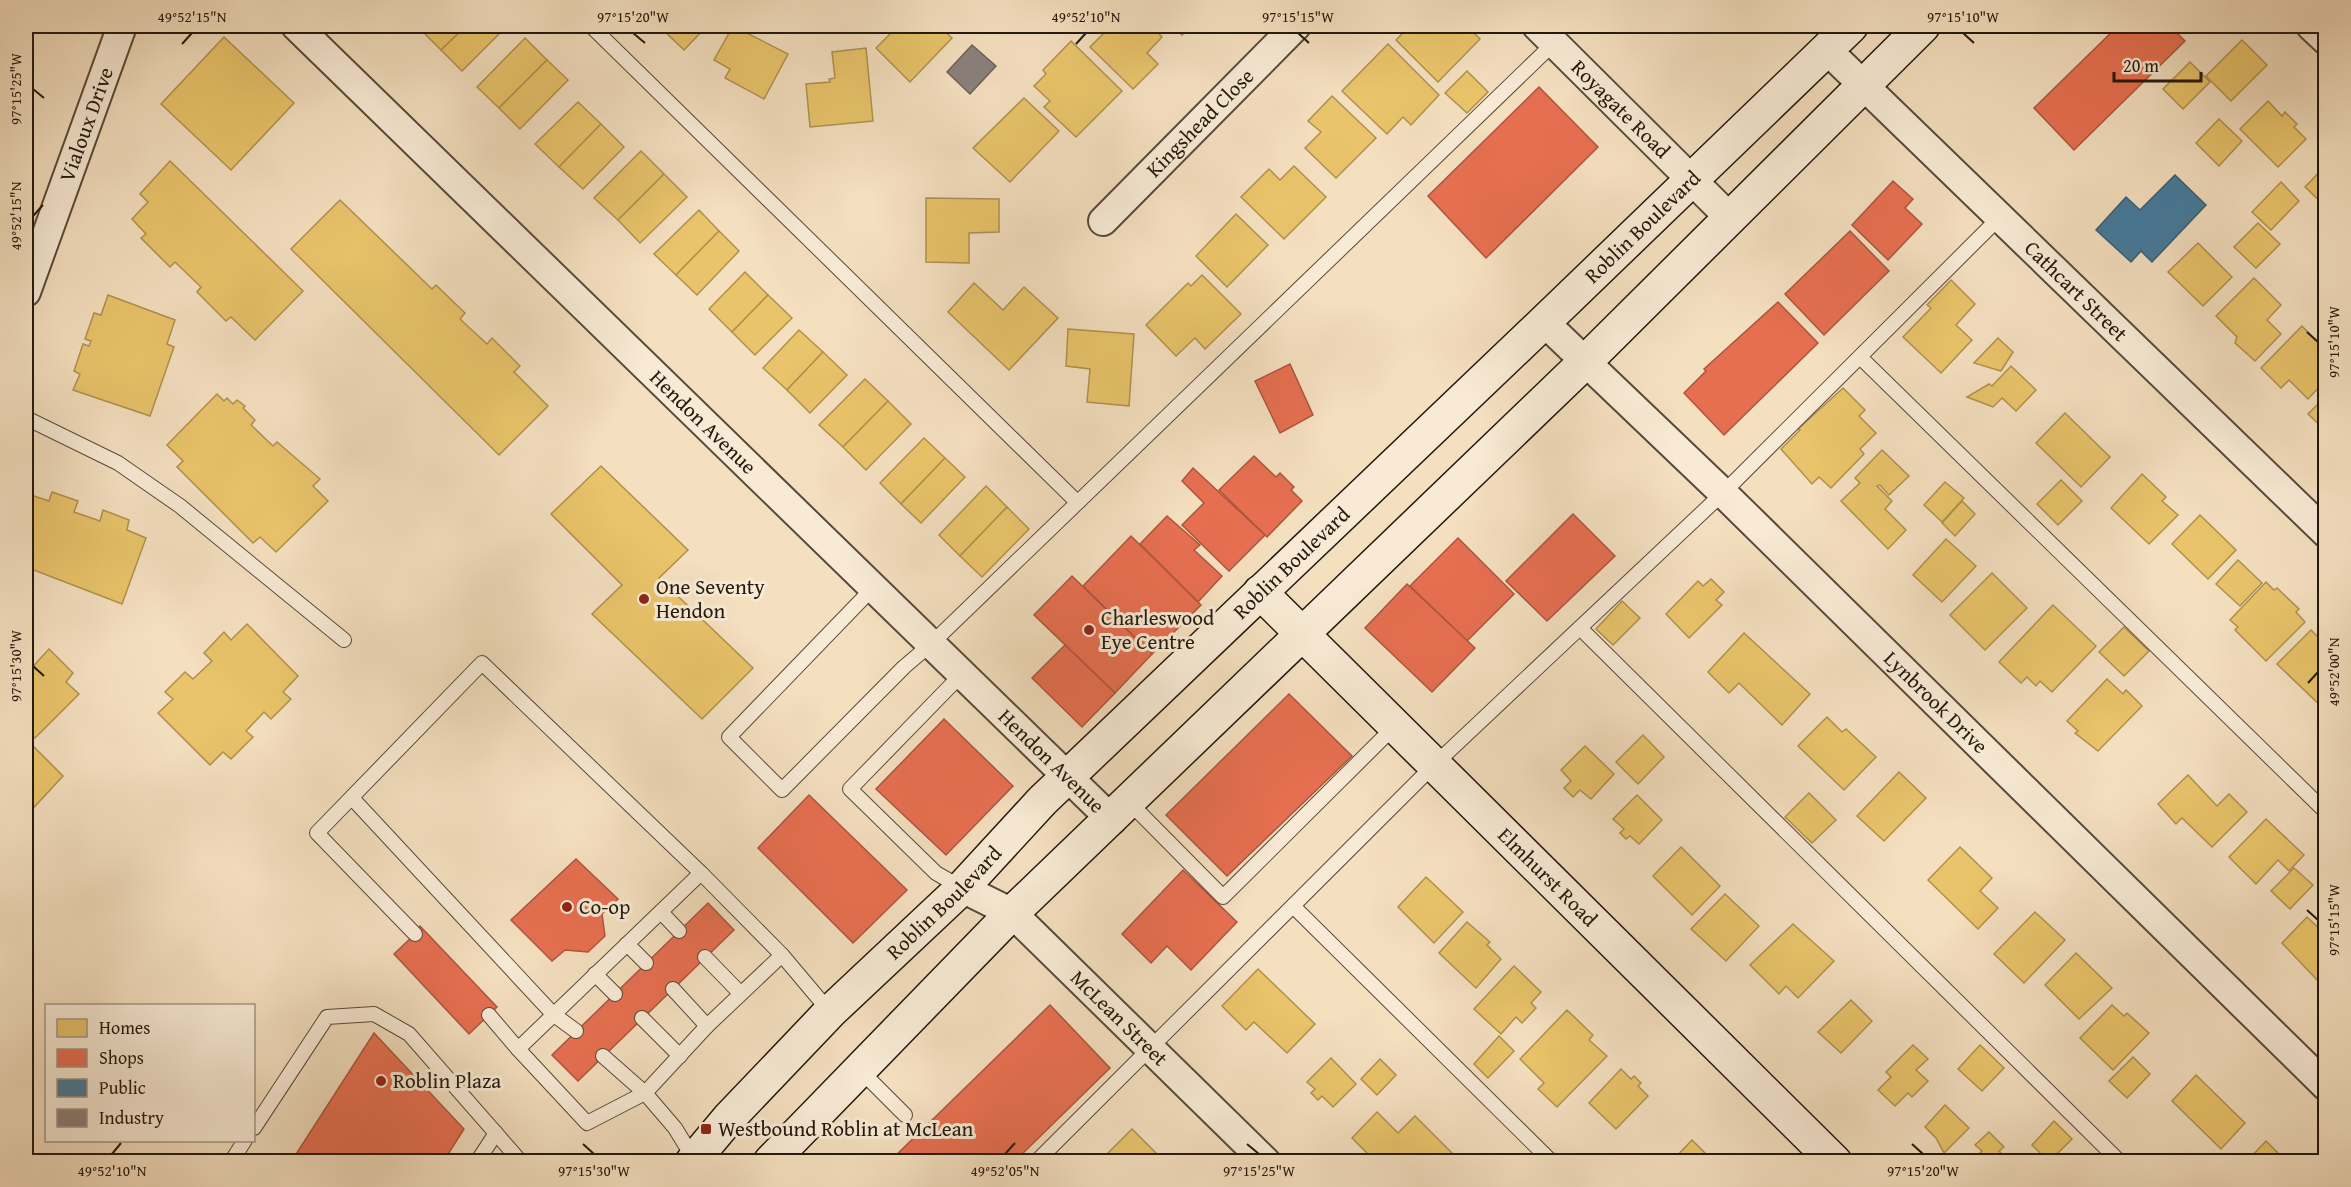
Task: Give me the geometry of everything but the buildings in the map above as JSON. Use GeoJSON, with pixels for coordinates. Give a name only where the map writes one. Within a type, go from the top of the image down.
{"type":"FeatureCollection","features":[{"type":"Feature","properties":{"kind":"main road","name":"Roblin Boulevard"},"geometry":{"type":"LineString","coordinates":[[695,1161],[830,1012],[962,888],[1067,776],[1851,26]]}},
{"type":"Feature","properties":{"kind":"main road"},"geometry":{"type":"LineString","coordinates":[[770,1161],[1012,913],[1304,636],[1731,219],[1923,26]]}},
{"type":"Feature","properties":{"kind":"main road","name":"Elmhurst Road"},"geometry":{"type":"LineString","coordinates":[[1260,592],[1433,766],[1835,1161]]}},
{"type":"Feature","properties":{"kind":"street","name":"Vialoux Drive"},"geometry":{"type":"LineString","coordinates":[[26,292],[122,26]]}},
{"type":"Feature","properties":{"kind":"street","name":"Hendon Avenue"},"geometry":{"type":"LineString","coordinates":[[296,26],[1067,776],[1121,812]]}},
{"type":"Feature","properties":{"kind":"street","name":"Kingshead Close"},"geometry":{"type":"LineString","coordinates":[[1103,221],[1296,26]]}},
{"type":"Feature","properties":{"kind":"street"},"geometry":{"type":"LineString","coordinates":[[2311,26],[2325,40]]}},
{"type":"Feature","properties":{"kind":"street","name":"Royagate Road"},"geometry":{"type":"LineString","coordinates":[[1545,34],[1731,219]]}},
{"type":"Feature","properties":{"kind":"street","name":"Cathcart Street"},"geometry":{"type":"LineString","coordinates":[[1826,49],[2001,216],[2325,533]]}},
{"type":"Feature","properties":{"kind":"street","name":"Lynbrook Drive"},"geometry":{"type":"LineString","coordinates":[[1544,322],[1723,494],[2325,1086]]}},
{"type":"Feature","properties":{"kind":"street","name":"McLean Street"},"geometry":{"type":"LineString","coordinates":[[962,888],[1012,913],[1266,1161]]}},
{"type":"Feature","properties":{"kind":"lane"},"geometry":{"type":"LineString","coordinates":[[591,26],[1077,502]]}},
{"type":"Feature","properties":{"kind":"lane"},"geometry":{"type":"LineString","coordinates":[[873,588],[729,737],[782,790],[904,666],[931,644],[1077,502],[1545,34]]}},
{"type":"Feature","properties":{"kind":"lane"},"geometry":{"type":"LineString","coordinates":[[1036,1161],[1433,766],[1723,494],[2001,216]]}},
{"type":"Feature","properties":{"kind":"lane"},"geometry":{"type":"LineString","coordinates":[[1860,357],[2325,812]]}},
{"type":"Feature","properties":{"kind":"lane"},"geometry":{"type":"LineString","coordinates":[[26,418],[118,463],[180,506],[344,640]]}},
{"type":"Feature","properties":{"kind":"lane"},"geometry":{"type":"LineString","coordinates":[[1580,628],[2120,1161]]}},
{"type":"Feature","properties":{"kind":"lane"},"geometry":{"type":"LineString","coordinates":[[415,934],[317,833],[482,663],[701,873],[782,955],[830,1012]]}},
{"type":"Feature","properties":{"kind":"lane"},"geometry":{"type":"LineString","coordinates":[[962,674],[850,789],[936,873],[962,888]]}},
{"type":"Feature","properties":{"kind":"lane"},"geometry":{"type":"LineString","coordinates":[[1121,812],[1223,897],[1394,727]]}},
{"type":"Feature","properties":{"kind":"lane"},"geometry":{"type":"LineString","coordinates":[[352,798],[553,1014],[576,1031]]}},
{"type":"Feature","properties":{"kind":"lane"},"geometry":{"type":"LineString","coordinates":[[518,1049],[701,873]]}},
{"type":"Feature","properties":{"kind":"lane"},"geometry":{"type":"LineString","coordinates":[[1293,906],[1552,1161]]}},
{"type":"Feature","properties":{"kind":"lane"},"geometry":{"type":"LineString","coordinates":[[660,912],[679,931]]}},
{"type":"Feature","properties":{"kind":"lane"},"geometry":{"type":"LineString","coordinates":[[627,944],[646,963]]}},
{"type":"Feature","properties":{"kind":"lane"},"geometry":{"type":"LineString","coordinates":[[489,1015],[587,1123],[645,1094],[707,1026],[782,955]]}},
{"type":"Feature","properties":{"kind":"lane"},"geometry":{"type":"LineString","coordinates":[[705,957],[740,993]]}},
{"type":"Feature","properties":{"kind":"lane"},"geometry":{"type":"LineString","coordinates":[[595,974],[615,994]]}},
{"type":"Feature","properties":{"kind":"lane"},"geometry":{"type":"LineString","coordinates":[[673,988],[707,1026]]}},
{"type":"Feature","properties":{"kind":"lane"},"geometry":{"type":"LineString","coordinates":[[255,1126],[327,1017],[374,1014],[410,1034],[521,1161]]}},
{"type":"Feature","properties":{"kind":"lane"},"geometry":{"type":"LineString","coordinates":[[642,1018],[680,1056]]}},
{"type":"Feature","properties":{"kind":"lane"},"geometry":{"type":"LineString","coordinates":[[603,1056],[645,1094],[675,1128],[695,1161]]}},
{"type":"Feature","properties":{"kind":"lane"},"geometry":{"type":"LineString","coordinates":[[860,1070],[905,1115]]}},
{"type":"Feature","properties":{"kind":"lane"},"geometry":{"type":"LineString","coordinates":[[477,1161],[496,1133]]}},
{"type":"Feature","properties":{"kind":"lane"},"geometry":{"type":"LineString","coordinates":[[231,1161],[244,1142]]}},
{"type":"Feature","properties":{"kind":"place","name":"One Seventy Hendon"},"geometry":{"type":"Point","coordinates":[644,599]}},
{"type":"Feature","properties":{"kind":"place","name":"Charleswood Eye Centre"},"geometry":{"type":"Point","coordinates":[1089,630]}},
{"type":"Feature","properties":{"kind":"place","name":"Co-op"},"geometry":{"type":"Point","coordinates":[567,907]}},
{"type":"Feature","properties":{"kind":"place","name":"Roblin Plaza"},"geometry":{"type":"Point","coordinates":[381,1081]}},
{"type":"Feature","properties":{"kind":"place","name":"Westbound Roblin at McLean"},"geometry":{"type":"Point","coordinates":[706,1129]}}]}
